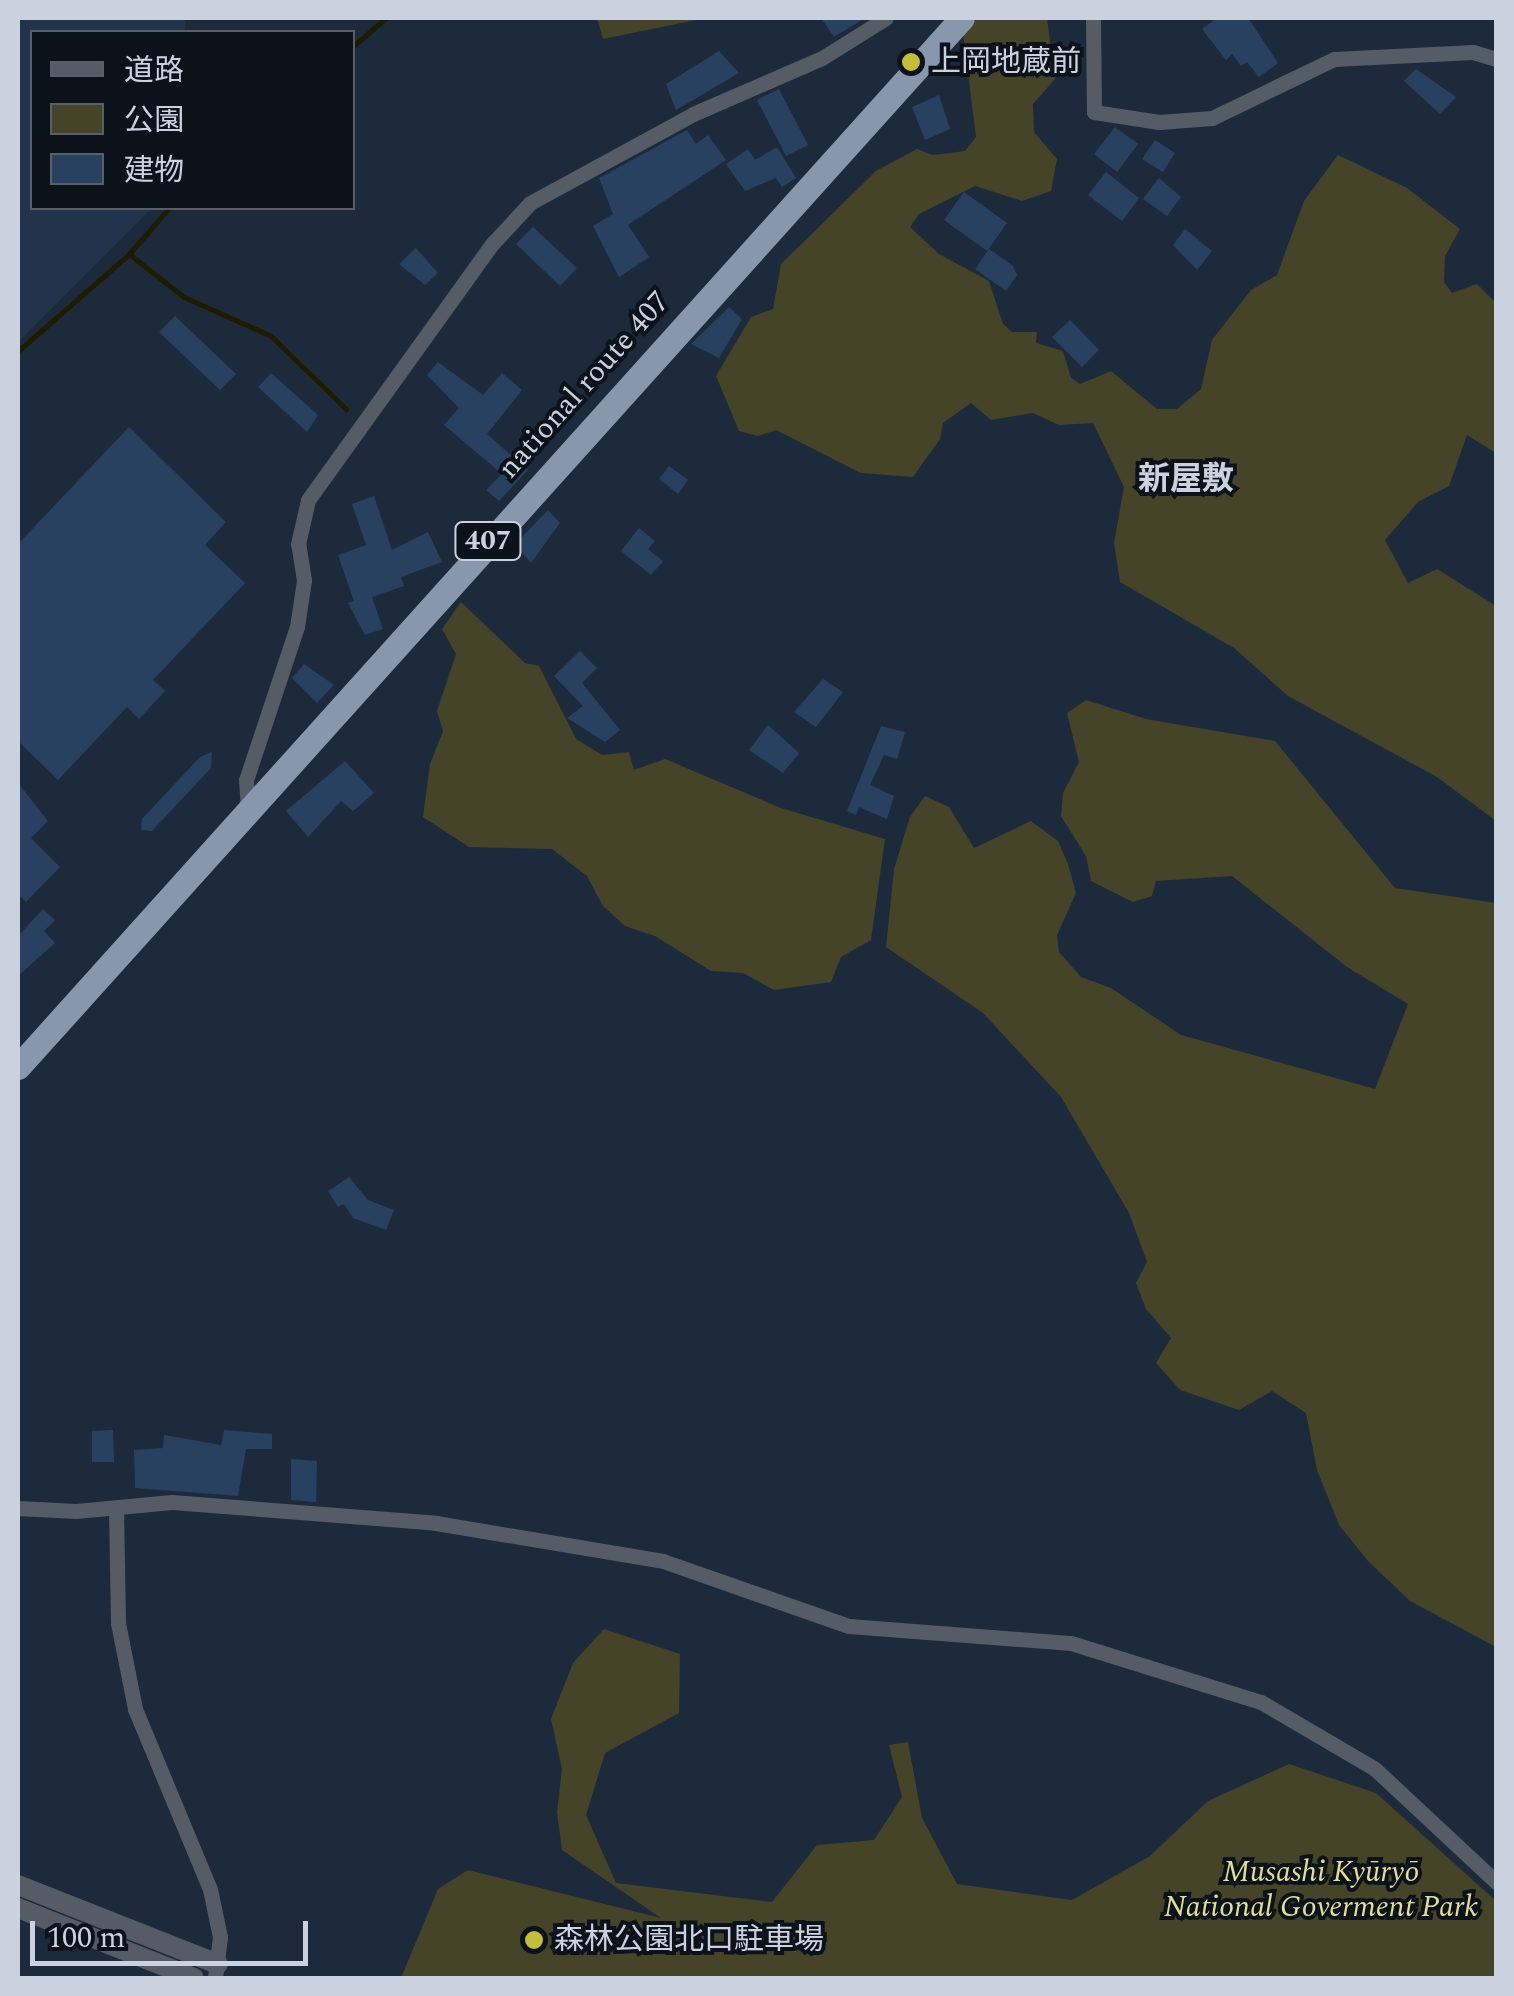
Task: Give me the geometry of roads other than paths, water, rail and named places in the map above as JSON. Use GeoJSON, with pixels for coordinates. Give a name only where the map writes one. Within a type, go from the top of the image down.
{"type":"FeatureCollection","features":[{"type":"Feature","properties":{"kind":"highway","name":"national route 407"},"geometry":{"type":"LineString","coordinates":[[18,1066],[962,18]]}},
{"type":"Feature","properties":{"kind":"street"},"geometry":{"type":"LineString","coordinates":[[248,809],[246,780],[297,627],[304,580],[298,544],[308,500],[493,244],[530,203],[692,114],[822,58],[886,18]]}},
{"type":"Feature","properties":{"kind":"street"},"geometry":{"type":"LineString","coordinates":[[1093,18],[1094,112],[1159,122],[1212,118],[1334,60],[1474,52],[1496,60]]}},
{"type":"Feature","properties":{"kind":"street"},"geometry":{"type":"LineString","coordinates":[[18,1508],[116,1508],[172,1502],[504,1532],[663,1561],[850,1626],[1071,1642],[1261,1702],[1375,1769],[1496,1882]]}},
{"type":"Feature","properties":{"kind":"street"},"geometry":{"type":"LineString","coordinates":[[18,1884],[216,1971],[210,1889],[135,1709],[118,1623],[116,1508]]}},
{"type":"Feature","properties":{"kind":"street"},"geometry":{"type":"LineString","coordinates":[[18,1908],[194,1978]]}},
{"type":"Feature","properties":{"kind":"waterway"},"geometry":{"type":"LineString","coordinates":[[355,44],[386,18]]}},
{"type":"Feature","properties":{"kind":"waterway"},"geometry":{"type":"LineString","coordinates":[[129,254],[167,210]]}},
{"type":"Feature","properties":{"kind":"waterway"},"geometry":{"type":"LineString","coordinates":[[18,351],[129,254],[184,297],[271,336],[346,409]]}},
{"type":"Feature","properties":{"kind":"place","name":"上岡地蔵前"},"geometry":{"type":"Point","coordinates":[911,62]}},
{"type":"Feature","properties":{"kind":"place","name":"森林公園北口駐車場"},"geometry":{"type":"Point","coordinates":[534,1940]}},
{"type":"Feature","properties":{"kind":"district","name":"新屋敷"},"geometry":{"type":"Point","coordinates":[1186,480]}},
{"type":"Feature","properties":{"kind":"park label","name":"Musashi Kyūryō National Goverment Park"},"geometry":{"type":"Point","coordinates":[1321,1889]}}]}
